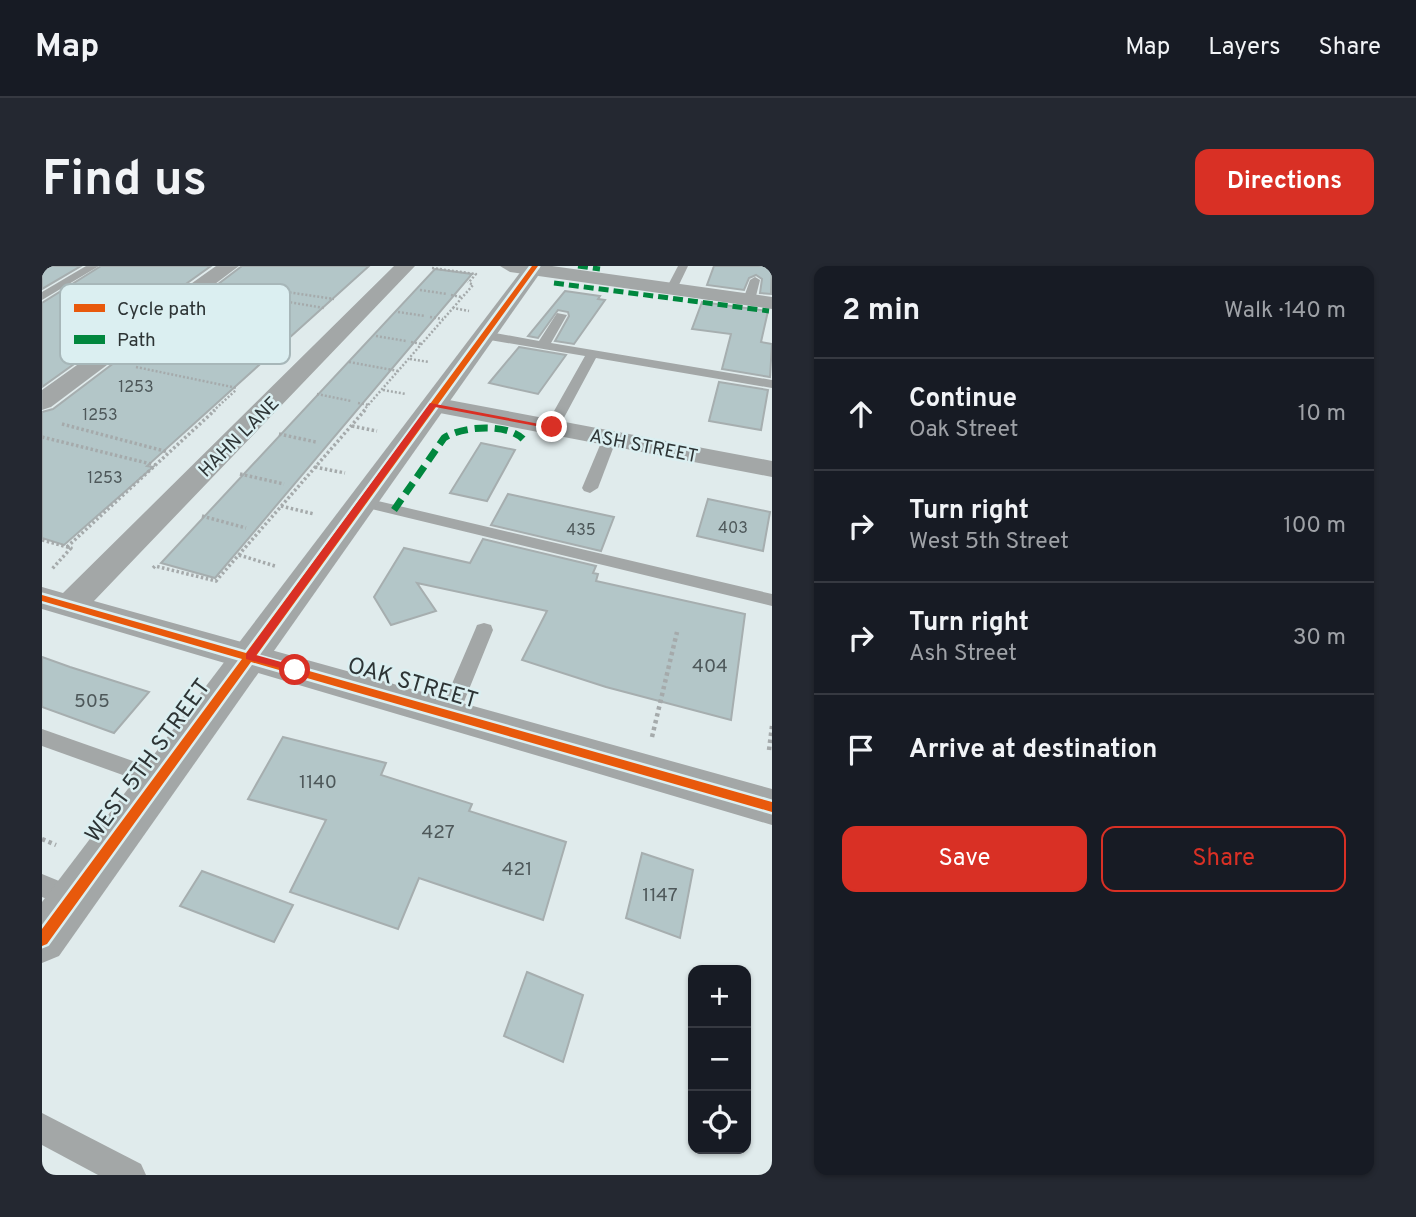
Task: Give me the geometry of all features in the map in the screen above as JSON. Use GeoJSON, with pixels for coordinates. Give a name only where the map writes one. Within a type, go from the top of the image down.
{"type":"FeatureCollection","features":[{"type":"Feature","properties":{"kind":"street"},"geometry":{"type":"LineString","coordinates":[[204,284],[229,266]]}},
{"type":"Feature","properties":{"kind":"street"},"geometry":{"type":"LineString","coordinates":[[526,267],[672,289],[752,290],[772,303]]}},
{"type":"Feature","properties":{"kind":"street","name":"WEST 5TH STREET"},"geometry":{"type":"LineString","coordinates":[[42,940],[57,892],[159,779],[361,502],[421,400],[484,335],[526,267]]}},
{"type":"Feature","properties":{"kind":"street","name":"HAHN LANE"},"geometry":{"type":"LineString","coordinates":[[55,591],[416,275]]}},
{"type":"Feature","properties":{"kind":"street"},"geometry":{"type":"LineString","coordinates":[[42,402],[94,364]]}},
{"type":"Feature","properties":{"kind":"street","name":"ASH STREET"},"geometry":{"type":"LineString","coordinates":[[421,400],[772,469]]}},
{"type":"Feature","properties":{"kind":"street","name":"OAK STREET"},"geometry":{"type":"LineString","coordinates":[[55,591],[249,656],[772,807]]}},
{"type":"Feature","properties":{"kind":"lane"},"geometry":{"type":"LineString","coordinates":[[64,284],[94,266]]}},
{"type":"Feature","properties":{"kind":"lane"},"geometry":{"type":"LineString","coordinates":[[672,289],[682,266]]}},
{"type":"Feature","properties":{"kind":"lane"},"geometry":{"type":"LineString","coordinates":[[42,297],[60,286]]}},
{"type":"Feature","properties":{"kind":"lane"},"geometry":{"type":"LineString","coordinates":[[543,345],[561,315]]}},
{"type":"Feature","properties":{"kind":"lane"},"geometry":{"type":"LineString","coordinates":[[484,335],[772,384]]}},
{"type":"Feature","properties":{"kind":"lane"},"geometry":{"type":"LineString","coordinates":[[552,427],[591,356]]}},
{"type":"Feature","properties":{"kind":"lane"},"geometry":{"type":"LineString","coordinates":[[590,488],[610,438]]}},
{"type":"Feature","properties":{"kind":"lane"},"geometry":{"type":"LineString","coordinates":[[361,502],[772,600]]}},
{"type":"Feature","properties":{"kind":"lane"},"geometry":{"type":"LineString","coordinates":[[458,526],[469,510]]}},
{"type":"Feature","properties":{"kind":"lane"},"geometry":{"type":"LineString","coordinates":[[449,714],[484,630]]}},
{"type":"Feature","properties":{"kind":"lane"},"geometry":{"type":"LineString","coordinates":[[42,737],[159,779]]}},
{"type":"Feature","properties":{"kind":"lane"},"geometry":{"type":"LineString","coordinates":[[42,1128],[130,1175]]}},
{"type":"Feature","properties":{"kind":"path"},"geometry":{"type":"LineString","coordinates":[[151,570],[155,566],[216,581],[473,285],[468,282],[476,274],[433,268],[416,275]]}},
{"type":"Feature","properties":{"kind":"path"},"geometry":{"type":"LineString","coordinates":[[416,275],[449,295],[462,297]]}},
{"type":"Feature","properties":{"kind":"path"},"geometry":{"type":"LineString","coordinates":[[316,317],[343,291]]}},
{"type":"Feature","properties":{"kind":"path"},"geometry":{"type":"LineString","coordinates":[[290,292],[334,299]]}},
{"type":"Feature","properties":{"kind":"path"},"geometry":{"type":"LineString","coordinates":[[290,302],[325,308]]}},
{"type":"Feature","properties":{"kind":"path"},"geometry":{"type":"LineString","coordinates":[[453,308],[473,311]]}},
{"type":"Feature","properties":{"kind":"path"},"geometry":{"type":"LineString","coordinates":[[392,311],[425,316]]}},
{"type":"Feature","properties":{"kind":"path"},"geometry":{"type":"LineString","coordinates":[[430,317],[443,320]]}},
{"type":"Feature","properties":{"kind":"path"},"geometry":{"type":"LineString","coordinates":[[433,331],[445,332]]}},
{"type":"Feature","properties":{"kind":"path"},"geometry":{"type":"LineString","coordinates":[[370,335],[406,341]]}},
{"type":"Feature","properties":{"kind":"path"},"geometry":{"type":"LineString","coordinates":[[411,342],[422,344]]}},
{"type":"Feature","properties":{"kind":"path"},"geometry":{"type":"LineString","coordinates":[[409,359],[434,363]]}},
{"type":"Feature","properties":{"kind":"path"},"geometry":{"type":"LineString","coordinates":[[345,362],[398,371]]}},
{"type":"Feature","properties":{"kind":"path"},"geometry":{"type":"LineString","coordinates":[[67,547],[238,388],[127,365]]}},
{"type":"Feature","properties":{"kind":"path"},"geometry":{"type":"LineString","coordinates":[[382,390],[421,400]]}},
{"type":"Feature","properties":{"kind":"path"},"geometry":{"type":"LineString","coordinates":[[315,394],[351,401]]}},
{"type":"Feature","properties":{"kind":"path"},"geometry":{"type":"LineString","coordinates":[[358,403],[369,405]]}},
{"type":"Feature","properties":{"kind":"path"},"geometry":{"type":"LineString","coordinates":[[52,422],[169,453]]}},
{"type":"Feature","properties":{"kind":"path"},"geometry":{"type":"LineString","coordinates":[[351,426],[382,432]]}},
{"type":"Feature","properties":{"kind":"path"},"geometry":{"type":"LineString","coordinates":[[278,434],[316,442]]}},
{"type":"Feature","properties":{"kind":"path"},"geometry":{"type":"LineString","coordinates":[[42,437],[156,465]]}},
{"type":"Feature","properties":{"kind":"path"},"geometry":{"type":"LineString","coordinates":[[324,444],[333,446]]}},
{"type":"Feature","properties":{"kind":"path"},"geometry":{"type":"LineString","coordinates":[[315,467],[350,474]]}},
{"type":"Feature","properties":{"kind":"path"},"geometry":{"type":"LineString","coordinates":[[233,482],[241,474],[284,484]]}},
{"type":"Feature","properties":{"kind":"path"},"geometry":{"type":"LineString","coordinates":[[290,485],[298,487]]}},
{"type":"Feature","properties":{"kind":"path"},"geometry":{"type":"LineString","coordinates":[[281,506],[319,515]]}},
{"type":"Feature","properties":{"kind":"path"},"geometry":{"type":"LineString","coordinates":[[193,524],[209,507]]}},
{"type":"Feature","properties":{"kind":"path"},"geometry":{"type":"LineString","coordinates":[[201,516],[259,531]]}},
{"type":"Feature","properties":{"kind":"path"},"geometry":{"type":"LineString","coordinates":[[42,540],[71,548],[55,591]]}},
{"type":"Feature","properties":{"kind":"path"},"geometry":{"type":"LineString","coordinates":[[239,555],[279,567]]}},
{"type":"Feature","properties":{"kind":"path"},"geometry":{"type":"LineString","coordinates":[[652,738],[677,632]]}},
{"type":"Feature","properties":{"kind":"path"},"geometry":{"type":"LineString","coordinates":[[769,750],[772,726]]}},
{"type":"Feature","properties":{"kind":"path"},"geometry":{"type":"LineString","coordinates":[[42,839],[56,845]]}},
{"type":"Feature","properties":{"kind":"building"},"geometry":{"type":"Polygon","coordinates":[[[42,266],[81,266],[42,289],[42,266]]]}},
{"type":"Feature","properties":{"kind":"building"},"geometry":{"type":"Polygon","coordinates":[[[101,266],[211,266],[186,284],[72,284],[101,266]]]}},
{"type":"Feature","properties":{"kind":"building"},"geometry":{"type":"Polygon","coordinates":[[[242,266],[369,266],[290,337],[290,284],[218,284],[242,266]]]}},
{"type":"Feature","properties":{"kind":"building"},"geometry":{"type":"Polygon","coordinates":[[[714,266],[772,266],[771,294],[760,293],[762,279],[756,275],[749,278],[744,290],[707,285],[714,266]]]}},
{"type":"Feature","properties":{"kind":"building"},"geometry":{"type":"Polygon","coordinates":[[[435,269],[472,274],[215,578],[161,563],[435,269]]]}},
{"type":"Feature","properties":{"kind":"building"},"geometry":{"type":"Polygon","coordinates":[[[565,291],[600,296],[598,299],[605,300],[574,344],[555,341],[569,316],[568,312],[558,310],[538,338],[528,336],[565,291]]]}},
{"type":"Feature","properties":{"kind":"building"},"geometry":{"type":"Polygon","coordinates":[[[60,292],[60,364],[74,364],[42,387],[42,303],[60,292]]]}},
{"type":"Feature","properties":{"kind":"building"},"geometry":{"type":"Polygon","coordinates":[[[702,302],[768,311],[761,342],[772,344],[770,377],[722,369],[731,334],[692,329],[702,302]]]}},
{"type":"Feature","properties":{"kind":"building"},"geometry":{"type":"Polygon","coordinates":[[[519,347],[566,355],[538,394],[489,383],[519,347]]]}},
{"type":"Feature","properties":{"kind":"building"},"geometry":{"type":"Polygon","coordinates":[[[112,364],[260,364],[147,466],[153,467],[64,545],[42,538],[42,412],[53,409],[112,364]]]}},
{"type":"Feature","properties":{"kind":"building"},"geometry":{"type":"Polygon","coordinates":[[[719,382],[768,390],[761,430],[709,421],[719,382]]]}},
{"type":"Feature","properties":{"kind":"building"},"geometry":{"type":"Polygon","coordinates":[[[481,443],[515,450],[487,501],[450,493],[481,443]]]}},
{"type":"Feature","properties":{"kind":"building"},"geometry":{"type":"Polygon","coordinates":[[[508,494],[614,517],[601,551],[491,525],[508,494]]]}},
{"type":"Feature","properties":{"kind":"building"},"geometry":{"type":"Polygon","coordinates":[[[708,499],[770,512],[763,551],[697,536],[708,499]]]}},
{"type":"Feature","properties":{"kind":"building"},"geometry":{"type":"Polygon","coordinates":[[[483,539],[596,566],[593,573],[598,574],[596,581],[745,614],[731,720],[606,687],[522,660],[547,611],[417,583],[436,611],[391,625],[374,597],[404,548],[470,563],[483,539]]]}},
{"type":"Feature","properties":{"kind":"building"},"geometry":{"type":"Polygon","coordinates":[[[42,657],[149,692],[114,733],[42,707],[42,657]]]}},
{"type":"Feature","properties":{"kind":"building"},"geometry":{"type":"Polygon","coordinates":[[[283,737],[386,763],[381,775],[472,804],[469,811],[566,842],[543,920],[419,878],[398,929],[290,892],[326,820],[248,799],[283,737]]]}},
{"type":"Feature","properties":{"kind":"building"},"geometry":{"type":"Polygon","coordinates":[[[642,853],[693,870],[680,938],[626,918],[642,853]]]}},
{"type":"Feature","properties":{"kind":"building"},"geometry":{"type":"Polygon","coordinates":[[[202,871],[293,905],[274,942],[180,906],[202,871]]]}},
{"type":"Feature","properties":{"kind":"building"},"geometry":{"type":"Polygon","coordinates":[[[527,972],[583,995],[563,1062],[504,1036],[527,972]]]}},
{"type":"Feature","properties":{"kind":"marked path"},"geometry":{"type":"LineString","coordinates":[[578,266],[600,269]]}},
{"type":"Feature","properties":{"kind":"marked path"},"geometry":{"type":"LineString","coordinates":[[554,283],[769,311]]}},
{"type":"Feature","properties":{"kind":"marked path"},"geometry":{"type":"LineString","coordinates":[[394,510],[444,438],[452,432],[480,428],[518,434],[523,439]]}},
{"type":"Feature","properties":{"kind":"cycle path"},"geometry":{"type":"LineString","coordinates":[[42,940],[535,266]]}},
{"type":"Feature","properties":{"kind":"cycle path"},"geometry":{"type":"LineString","coordinates":[[42,598],[772,807]]}},
{"type":"Feature","properties":{"kind":"route"},"geometry":{"type":"LineString","coordinates":[[295,670],[249,656],[433,405],[552,427]]}}]}
